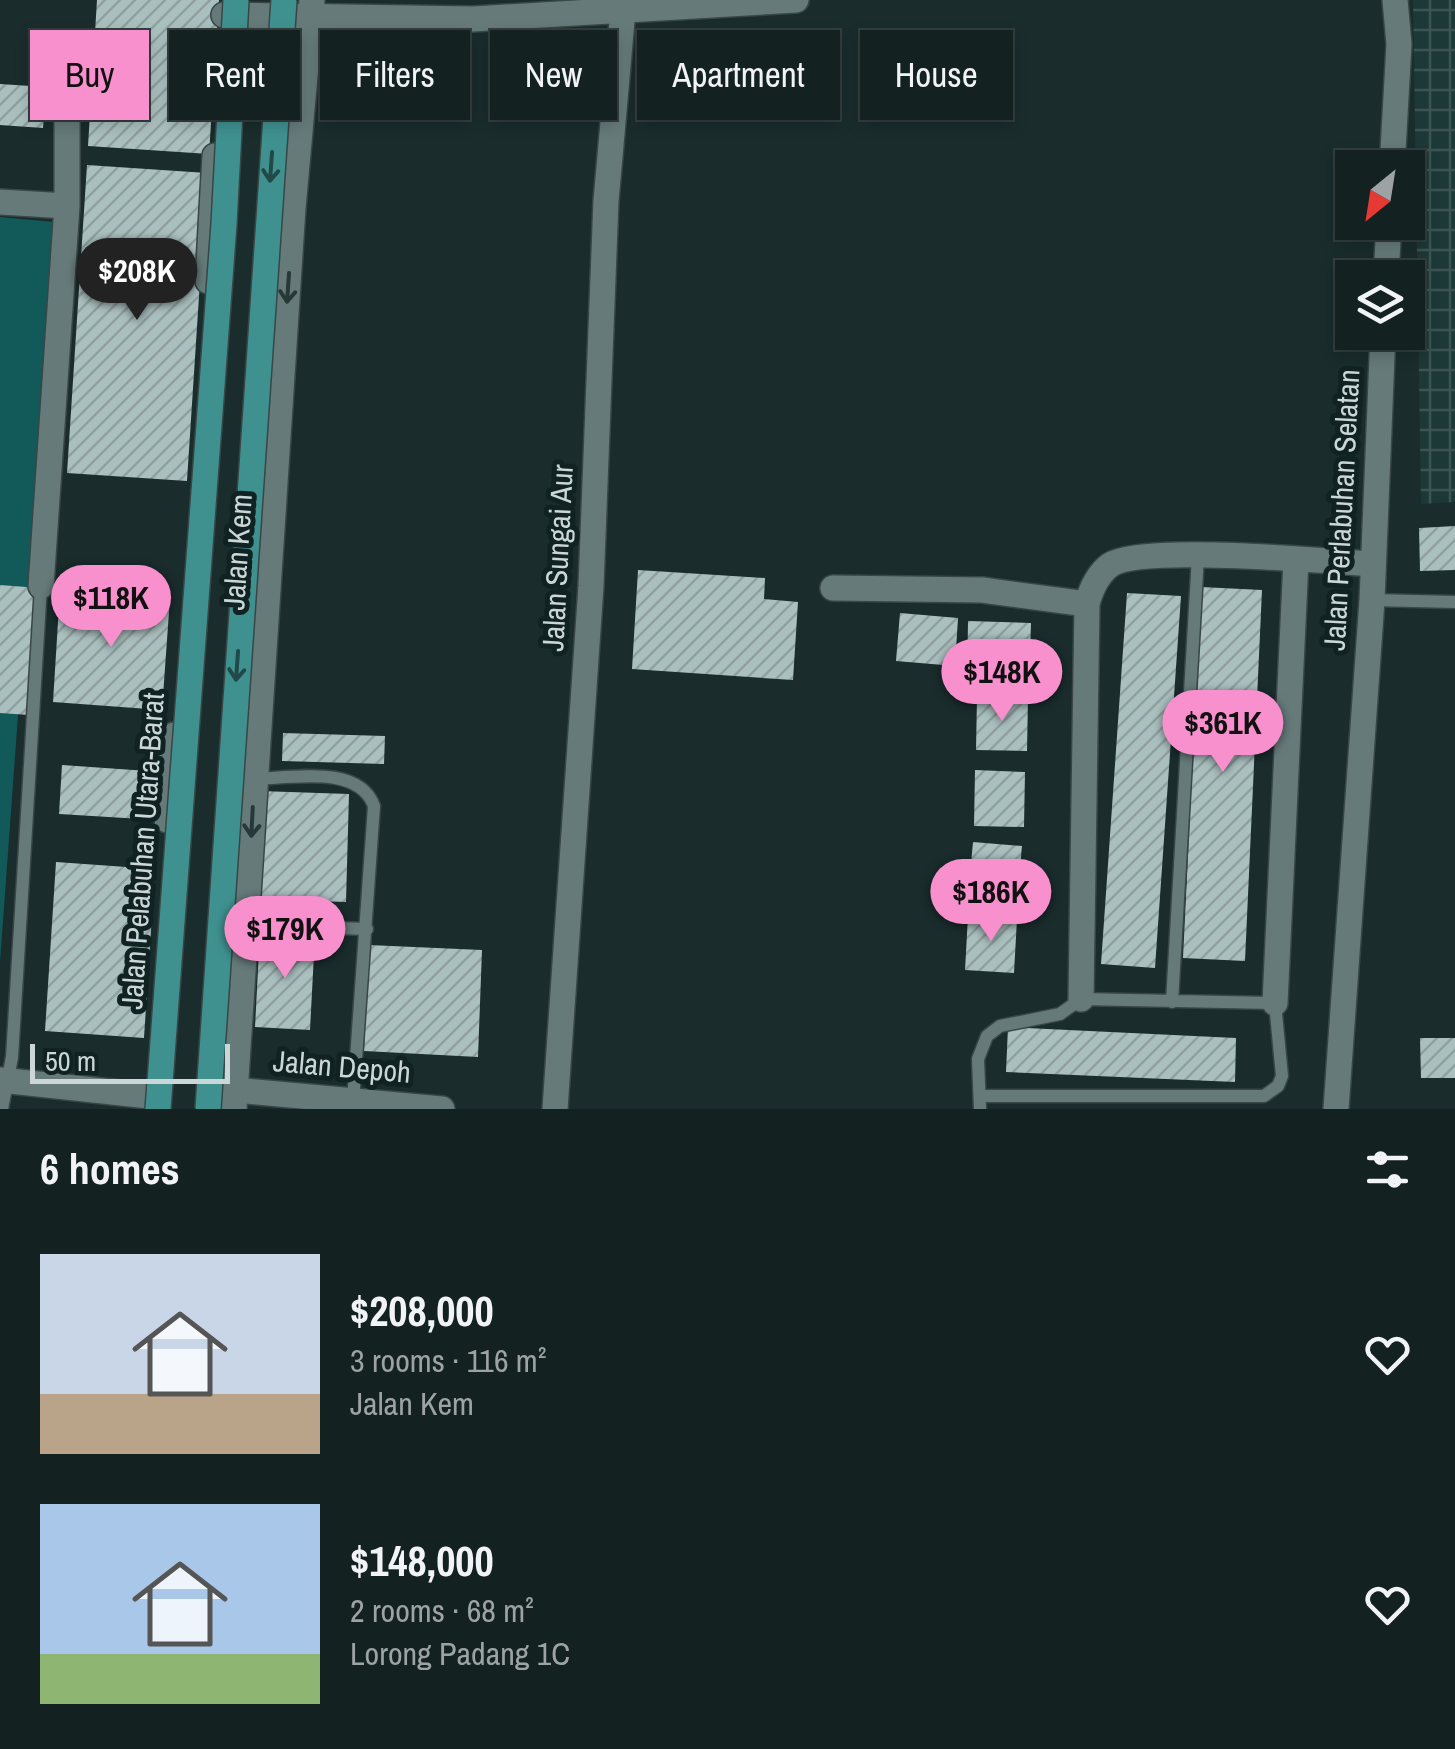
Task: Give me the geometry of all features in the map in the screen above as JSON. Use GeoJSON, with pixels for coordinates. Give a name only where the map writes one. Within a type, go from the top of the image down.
{"type":"FeatureCollection","features":[{"type":"Feature","properties":{"kind":"main road"},"geometry":{"type":"LineString","coordinates":[[208,1109],[284,0]]}},
{"type":"Feature","properties":{"kind":"main road","name":"Jalan Pelabuhan Utara-Barat"},"geometry":{"type":"LineString","coordinates":[[152,1105],[224,224],[228,5]]}},
{"type":"Feature","properties":{"kind":"street"},"geometry":{"type":"LineString","coordinates":[[228,5],[473,19],[796,0]]}},
{"type":"Feature","properties":{"kind":"street"},"geometry":{"type":"LineString","coordinates":[[1393,150],[1399,44],[1395,0]]}},
{"type":"Feature","properties":{"kind":"street","name":"Jalan Kem"},"geometry":{"type":"LineString","coordinates":[[235,1100],[254,778],[311,8]]}},
{"type":"Feature","properties":{"kind":"street","name":"Jalan Sungai Aur"},"geometry":{"type":"LineString","coordinates":[[555,1109],[591,586],[606,201],[623,10]]}},
{"type":"Feature","properties":{"kind":"street"},"geometry":{"type":"LineString","coordinates":[[41,586],[67,206],[67,120]]}},
{"type":"Feature","properties":{"kind":"street"},"geometry":{"type":"LineString","coordinates":[[0,202],[67,206]]}},
{"type":"Feature","properties":{"kind":"street","name":"Jalan Perlabuhan Selatan"},"geometry":{"type":"LineString","coordinates":[[1336,1109],[1372,600],[1382,350]]}},
{"type":"Feature","properties":{"kind":"street"},"geometry":{"type":"LineString","coordinates":[[1081,998],[1087,604],[1101,575],[1114,563],[1126,559],[1180,553],[1371,564]]}},
{"type":"Feature","properties":{"kind":"street"},"geometry":{"type":"LineString","coordinates":[[1275,1004],[1296,560]]}},
{"type":"Feature","properties":{"kind":"street"},"geometry":{"type":"LineString","coordinates":[[833,588],[982,590],[1087,604]]}},
{"type":"Feature","properties":{"kind":"street"},"geometry":{"type":"LineString","coordinates":[[3,1080],[152,1105]]}},
{"type":"Feature","properties":{"kind":"street","name":"Jalan Depoh"},"geometry":{"type":"LineString","coordinates":[[235,1100],[353,1101],[442,1109]]}},
{"type":"Feature","properties":{"kind":"lane"},"geometry":{"type":"LineString","coordinates":[[1172,1002],[1198,556]]}},
{"type":"Feature","properties":{"kind":"lane"},"geometry":{"type":"LineString","coordinates":[[2,1109],[3,1080],[12,1057],[41,586]]}},
{"type":"Feature","properties":{"kind":"lane"},"geometry":{"type":"LineString","coordinates":[[1372,600],[1455,602]]}},
{"type":"Feature","properties":{"kind":"lane"},"geometry":{"type":"LineString","coordinates":[[254,778],[334,778],[354,782],[370,793],[375,821],[353,1101]]}},
{"type":"Feature","properties":{"kind":"lane"},"geometry":{"type":"LineString","coordinates":[[246,925],[367,929]]}},
{"type":"Feature","properties":{"kind":"lane"},"geometry":{"type":"LineString","coordinates":[[1081,998],[1275,1004],[1282,1076],[1278,1086],[1264,1096],[980,1103],[978,1060],[982,1044],[993,1030],[1060,1014],[1081,998]]}},
{"type":"Feature","properties":{"kind":"shaded area"},"geometry":{"type":"Polygon","coordinates":[[[1413,0],[1455,0],[1455,502],[1421,504],[1419,350],[1425,350],[1425,260],[1417,260],[1417,240],[1425,240],[1425,150],[1415,150],[1413,0]]]}},
{"type":"Feature","properties":{"kind":"shaded area"},"geometry":{"type":"Polygon","coordinates":[[[0,217],[54,222],[0,962],[0,217]]]}},
{"type":"Feature","properties":{"kind":"building"},"geometry":{"type":"Polygon","coordinates":[[[97,0],[219,0],[217,30],[169,30],[169,120],[211,120],[209,154],[88,146],[90,120],[149,120],[149,30],[95,30],[97,0]]]}},
{"type":"Feature","properties":{"kind":"building"},"geometry":{"type":"Polygon","coordinates":[[[0,84],[30,86],[30,120],[44,120],[43,128],[0,125],[0,84]]]}},
{"type":"Feature","properties":{"kind":"building"},"geometry":{"type":"Polygon","coordinates":[[[87,165],[207,173],[187,481],[67,473],[87,165]]]}},
{"type":"Feature","properties":{"kind":"building"},"geometry":{"type":"Polygon","coordinates":[[[1455,526],[1455,570],[1420,571],[1419,528],[1455,526]]]}},
{"type":"Feature","properties":{"kind":"building"},"geometry":{"type":"Polygon","coordinates":[[[638,570],[765,578],[764,599],[798,602],[793,680],[632,669],[638,570]]]}},
{"type":"Feature","properties":{"kind":"building"},"geometry":{"type":"Polygon","coordinates":[[[0,585],[39,588],[29,715],[0,713],[0,585]]]}},
{"type":"Feature","properties":{"kind":"building"},"geometry":{"type":"Polygon","coordinates":[[[1201,587],[1262,590],[1245,961],[1183,958],[1201,587]]]}},
{"type":"Feature","properties":{"kind":"building"},"geometry":{"type":"Polygon","coordinates":[[[60,590],[170,598],[162,710],[53,702],[60,590]]]}},
{"type":"Feature","properties":{"kind":"building"},"geometry":{"type":"Polygon","coordinates":[[[1127,593],[1181,596],[1155,968],[1101,964],[1127,593]]]}},
{"type":"Feature","properties":{"kind":"building"},"geometry":{"type":"Polygon","coordinates":[[[900,613],[958,618],[955,666],[896,661],[900,613]]]}},
{"type":"Feature","properties":{"kind":"building"},"geometry":{"type":"Polygon","coordinates":[[[968,621],[1031,623],[1029,689],[967,686],[968,621]]]}},
{"type":"Feature","properties":{"kind":"building"},"geometry":{"type":"Polygon","coordinates":[[[977,697],[1028,698],[1027,751],[976,750],[977,697]]]}},
{"type":"Feature","properties":{"kind":"building"},"geometry":{"type":"Polygon","coordinates":[[[283,733],[385,736],[384,764],[282,761],[283,733]]]}},
{"type":"Feature","properties":{"kind":"building"},"geometry":{"type":"Polygon","coordinates":[[[62,765],[162,772],[158,820],[59,814],[62,765]]]}},
{"type":"Feature","properties":{"kind":"building"},"geometry":{"type":"Polygon","coordinates":[[[975,770],[1025,772],[1024,827],[974,826],[975,770]]]}},
{"type":"Feature","properties":{"kind":"building"},"geometry":{"type":"Polygon","coordinates":[[[260,791],[349,794],[346,902],[256,899],[260,791]]]}},
{"type":"Feature","properties":{"kind":"building"},"geometry":{"type":"Polygon","coordinates":[[[973,842],[1022,846],[1017,900],[968,896],[973,842]]]}},
{"type":"Feature","properties":{"kind":"building"},"geometry":{"type":"Polygon","coordinates":[[[56,862],[155,869],[144,1038],[45,1031],[56,862]]]}},
{"type":"Feature","properties":{"kind":"building"},"geometry":{"type":"Polygon","coordinates":[[[968,916],[1017,919],[1014,973],[965,970],[968,916]]]}},
{"type":"Feature","properties":{"kind":"building"},"geometry":{"type":"Polygon","coordinates":[[[260,931],[315,935],[310,1030],[255,1027],[260,931]]]}},
{"type":"Feature","properties":{"kind":"building"},"geometry":{"type":"Polygon","coordinates":[[[369,945],[482,950],[478,1057],[364,1051],[369,945]]]}},
{"type":"Feature","properties":{"kind":"building"},"geometry":{"type":"Polygon","coordinates":[[[1008,1027],[1236,1038],[1235,1082],[1006,1072],[1008,1027]]]}},
{"type":"Feature","properties":{"kind":"building"},"geometry":{"type":"Polygon","coordinates":[[[1420,1038],[1455,1038],[1455,1078],[1421,1078],[1420,1038]]]}}]}
